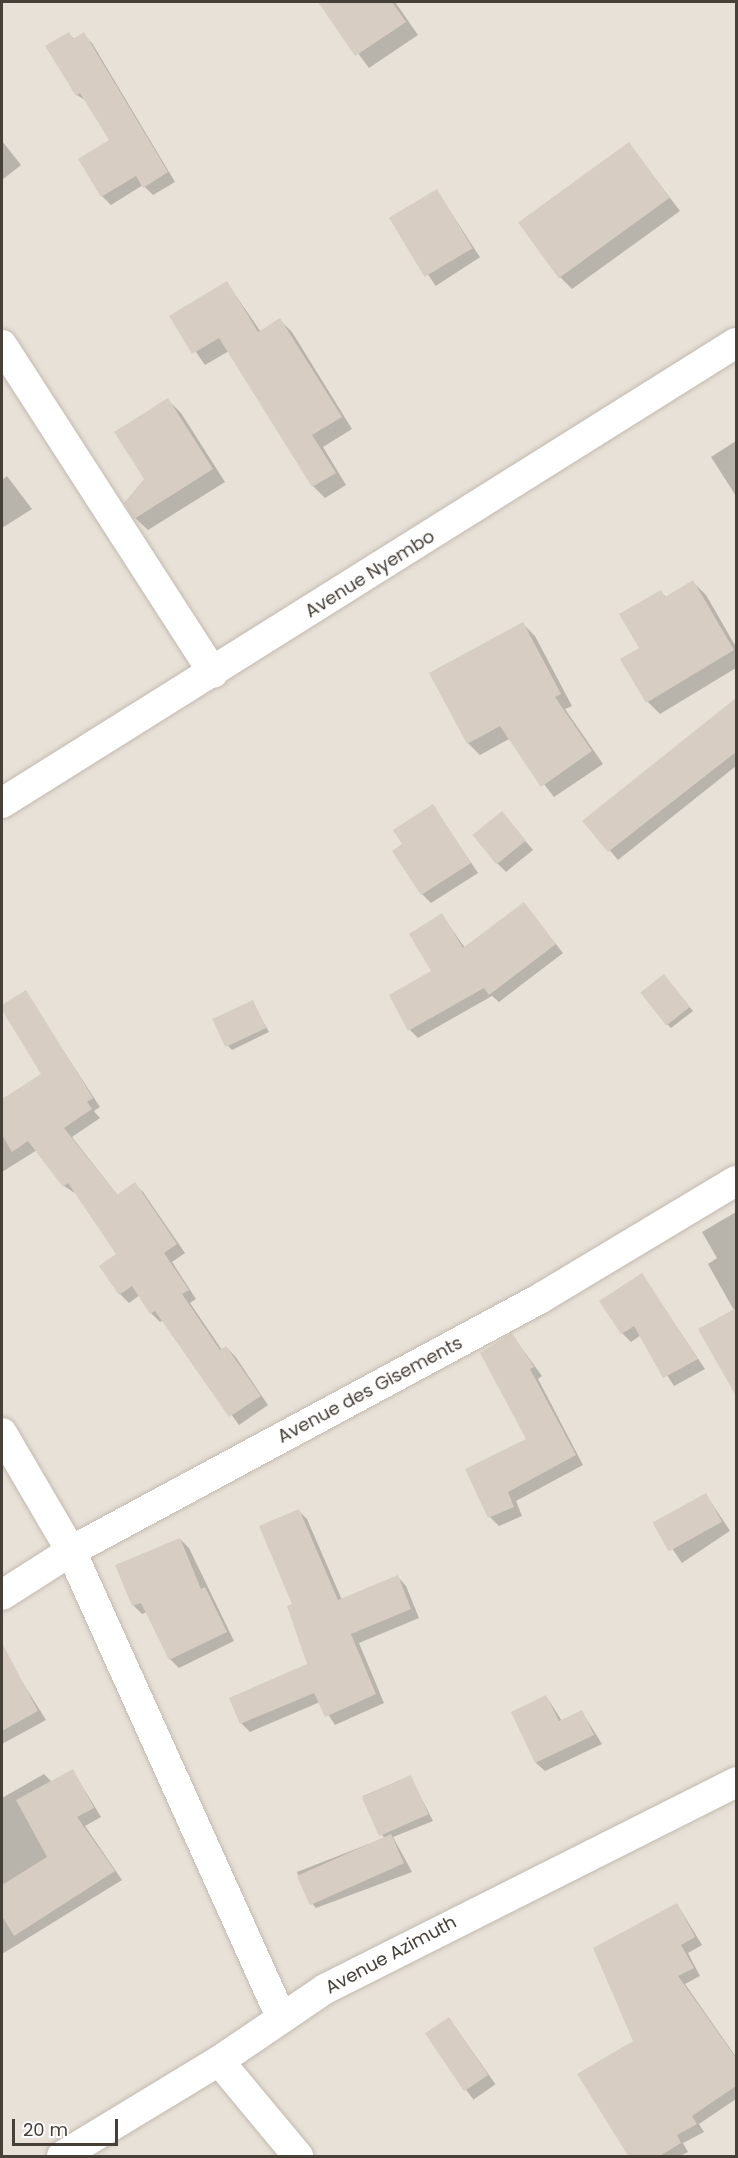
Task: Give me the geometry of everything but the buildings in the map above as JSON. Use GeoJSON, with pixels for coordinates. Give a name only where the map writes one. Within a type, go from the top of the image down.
{"type":"FeatureCollection","features":[{"type":"Feature","properties":{"kind":"street","name":"Avenue Nyembo"},"geometry":{"type":"LineString","coordinates":[[2,803],[213,673],[736,343]]}},
{"type":"Feature","properties":{"kind":"street"},"geometry":{"type":"LineString","coordinates":[[2,345],[213,673]]}},
{"type":"Feature","properties":{"kind":"street","name":"Avenue des Gisements"},"geometry":{"type":"LineString","coordinates":[[2,1595],[71,1551],[541,1298],[736,1181]]}},
{"type":"Feature","properties":{"kind":"street"},"geometry":{"type":"LineString","coordinates":[[2,1433],[71,1551],[281,2017]]}},
{"type":"Feature","properties":{"kind":"street","name":"Avenue Azimuth"},"geometry":{"type":"LineString","coordinates":[[62,2157],[219,2061],[281,2017],[414,1942],[736,1782]]}},
{"type":"Feature","properties":{"kind":"street"},"geometry":{"type":"LineString","coordinates":[[219,2061],[298,2157]]}},
{"type":"Feature","properties":{"kind":"shaded area"},"geometry":{"type":"Polygon","coordinates":[[[2,2],[736,2],[736,2156],[2,2156],[2,2]]]}}]}
